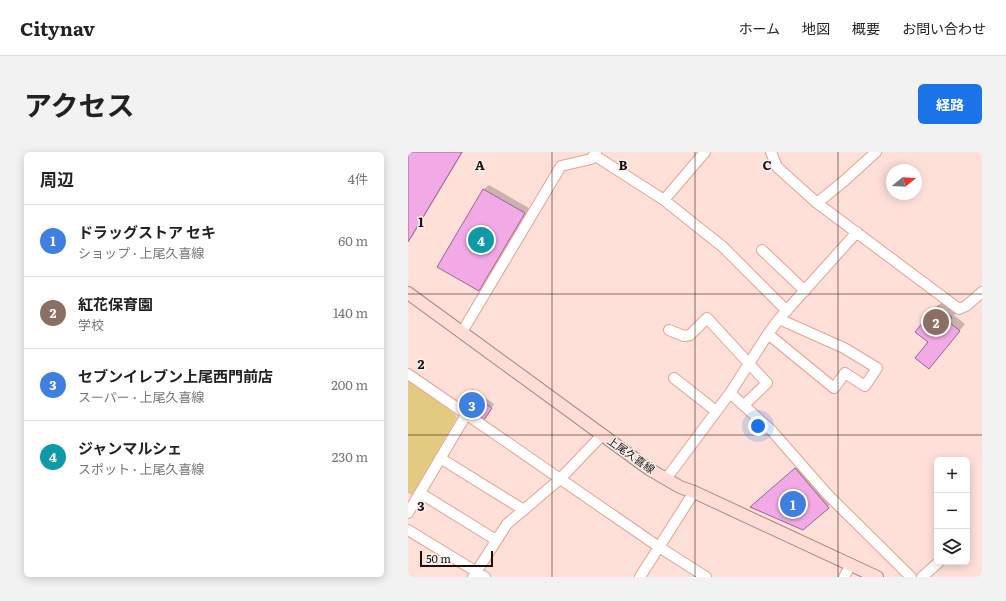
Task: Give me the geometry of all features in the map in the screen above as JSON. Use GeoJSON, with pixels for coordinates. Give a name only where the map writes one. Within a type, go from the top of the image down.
{"type":"FeatureCollection","features":[{"type":"Feature","properties":{"kind":"main road","name":"上尾久喜線"},"geometry":{"type":"LineString","coordinates":[[408,293],[650,469],[666,479],[680,487],[694,492],[878,577]]}},
{"type":"Feature","properties":{"kind":"street"},"geometry":{"type":"LineString","coordinates":[[664,200],[705,152]]}},
{"type":"Feature","properties":{"kind":"street"},"geometry":{"type":"LineString","coordinates":[[772,152],[777,167],[817,203],[959,309],[966,306],[982,292]]}},
{"type":"Feature","properties":{"kind":"street"},"geometry":{"type":"LineString","coordinates":[[817,203],[844,182],[876,152]]}},
{"type":"Feature","properties":{"kind":"street"},"geometry":{"type":"LineString","coordinates":[[462,332],[561,166],[591,159],[595,154],[664,200],[723,247],[783,315],[878,368],[865,386],[845,373],[834,388],[768,334]]}},
{"type":"Feature","properties":{"kind":"street"},"geometry":{"type":"LineString","coordinates":[[666,479],[730,393],[768,334],[857,232]]}},
{"type":"Feature","properties":{"kind":"street"},"geometry":{"type":"LineString","coordinates":[[762,250],[805,291]]}},
{"type":"Feature","properties":{"kind":"street"},"geometry":{"type":"LineString","coordinates":[[669,330],[684,336],[690,335],[706,318],[766,383],[744,405]]}},
{"type":"Feature","properties":{"kind":"street"},"geometry":{"type":"LineString","coordinates":[[408,374],[659,547],[706,577]]}},
{"type":"Feature","properties":{"kind":"street"},"geometry":{"type":"LineString","coordinates":[[674,378],[716,411]]}},
{"type":"Feature","properties":{"kind":"street"},"geometry":{"type":"LineString","coordinates":[[730,393],[771,430],[828,495],[911,577]]}},
{"type":"Feature","properties":{"kind":"street"},"geometry":{"type":"LineString","coordinates":[[408,513],[466,415]]}},
{"type":"Feature","properties":{"kind":"street"},"geometry":{"type":"LineString","coordinates":[[474,574],[507,524],[560,479],[603,434]]}},
{"type":"Feature","properties":{"kind":"street"},"geometry":{"type":"LineString","coordinates":[[440,458],[524,510]]}},
{"type":"Feature","properties":{"kind":"street"},"geometry":{"type":"LineString","coordinates":[[641,577],[694,492]]}},
{"type":"Feature","properties":{"kind":"street"},"geometry":{"type":"LineString","coordinates":[[420,493],[496,540]]}},
{"type":"Feature","properties":{"kind":"street"},"geometry":{"type":"LineString","coordinates":[[408,530],[474,574],[485,577]]}},
{"type":"Feature","properties":{"kind":"street"},"geometry":{"type":"LineString","coordinates":[[844,577],[851,564]]}},
{"type":"Feature","properties":{"kind":"street"},"geometry":{"type":"LineString","coordinates":[[922,577],[936,565]]}},
{"type":"Feature","properties":{"kind":"shaded area"},"geometry":{"type":"Polygon","coordinates":[[[408,380],[455,414],[457,418],[412,495],[408,493],[408,380]]]}},
{"type":"Feature","properties":{"kind":"building"},"geometry":{"type":"Polygon","coordinates":[[[408,152],[462,152],[408,242],[408,152]]]}},
{"type":"Feature","properties":{"kind":"building"},"geometry":{"type":"Polygon","coordinates":[[[483,189],[525,213],[479,291],[437,267],[483,189]]]}},
{"type":"Feature","properties":{"kind":"building"},"geometry":{"type":"Polygon","coordinates":[[[938,306],[952,317],[949,322],[960,331],[929,369],[915,358],[928,342],[915,332],[938,306]]]}},
{"type":"Feature","properties":{"kind":"building"},"geometry":{"type":"Polygon","coordinates":[[[468,392],[492,408],[484,420],[460,404],[468,392]]]}},
{"type":"Feature","properties":{"kind":"building"},"geometry":{"type":"Polygon","coordinates":[[[795,468],[829,508],[803,530],[750,507],[795,468]]]}},
{"type":"Feature","properties":{"kind":"place","name":"ジャンマルシェ"},"geometry":{"type":"Point","coordinates":[481,240]}},
{"type":"Feature","properties":{"kind":"place","name":"紅花保育園"},"geometry":{"type":"Point","coordinates":[936,322]}},
{"type":"Feature","properties":{"kind":"place","name":"セブンイレブン上尾西門前店"},"geometry":{"type":"Point","coordinates":[472,405]}},
{"type":"Feature","properties":{"kind":"place","name":"ドラッグストア セキ"},"geometry":{"type":"Point","coordinates":[793,504]}}]}
